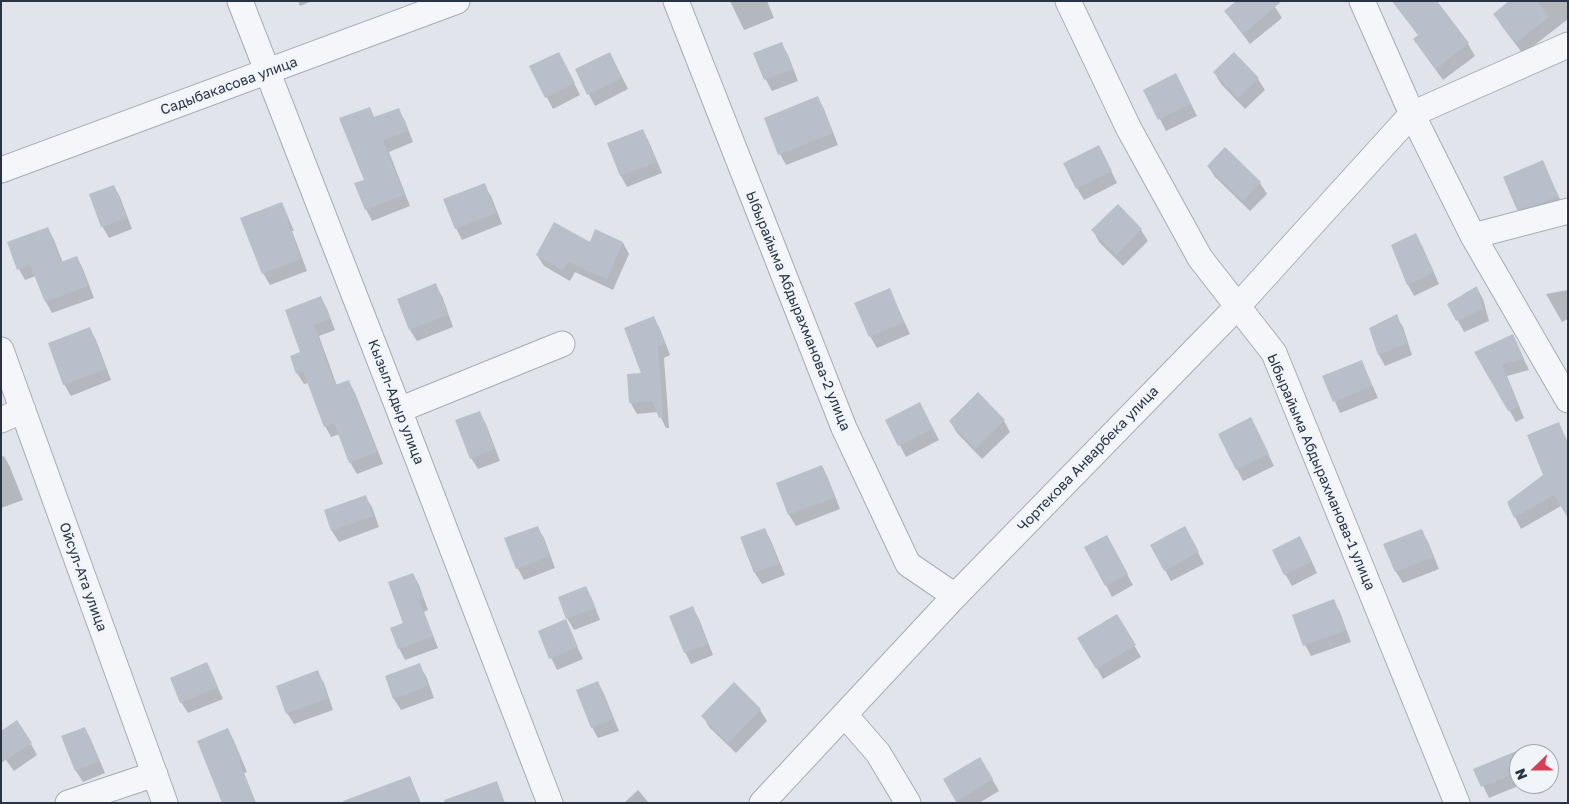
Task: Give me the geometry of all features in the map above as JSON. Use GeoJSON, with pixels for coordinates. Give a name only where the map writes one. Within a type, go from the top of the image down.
{"type":"FeatureCollection","features":[{"type":"Feature","properties":{"kind":"street","name":"Кызыл-Адыр улица"},"geometry":{"type":"LineString","coordinates":[[240,1],[550,803]]}},
{"type":"Feature","properties":{"kind":"street","name":"Садыбакасова улица"},"geometry":{"type":"LineString","coordinates":[[1,170],[457,1]]}},
{"type":"Feature","properties":{"kind":"street","name":"Ыбырайыма Абдырахманова-2 улица"},"geometry":{"type":"LineString","coordinates":[[676,1],[844,428],[908,564],[956,596]]}},
{"type":"Feature","properties":{"kind":"street","name":"Ыбырайыма Абдырахманова-1 улица"},"geometry":{"type":"LineString","coordinates":[[1068,1],[1129,129],[1200,258],[1274,354],[1458,803]]}},
{"type":"Feature","properties":{"kind":"street"},"geometry":{"type":"LineString","coordinates":[[1362,1],[1412,114],[1473,236],[1568,400]]}},
{"type":"Feature","properties":{"kind":"street"},"geometry":{"type":"LineString","coordinates":[[1412,114],[1568,45]]}},
{"type":"Feature","properties":{"kind":"street","name":"Чортекова Анварбека улица"},"geometry":{"type":"LineString","coordinates":[[762,803],[956,596],[1237,307],[1412,114]]}},
{"type":"Feature","properties":{"kind":"street"},"geometry":{"type":"LineString","coordinates":[[1473,236],[1568,211]]}},
{"type":"Feature","properties":{"kind":"street"},"geometry":{"type":"LineString","coordinates":[[399,410],[562,344]]}},
{"type":"Feature","properties":{"kind":"street","name":"Ойсул-Ата улица"},"geometry":{"type":"LineString","coordinates":[[1,350],[12,415],[165,803]]}},
{"type":"Feature","properties":{"kind":"street"},"geometry":{"type":"LineString","coordinates":[[845,715],[878,753],[908,803]]}},
{"type":"Feature","properties":{"kind":"street"},"geometry":{"type":"LineString","coordinates":[[68,803],[155,774]]}},
{"type":"Feature","properties":{"kind":"building"},"geometry":{"type":"Polygon","coordinates":[[[1236,1],[1282,1],[1243,34],[1224,11],[1236,1]]]}},
{"type":"Feature","properties":{"kind":"building"},"geometry":{"type":"Polygon","coordinates":[[[1392,1],[1437,1],[1469,43],[1436,69],[1413,39],[1418,35],[1392,1]]]}},
{"type":"Feature","properties":{"kind":"building"},"geometry":{"type":"Polygon","coordinates":[[[1509,1],[1537,1],[1549,17],[1516,43],[1493,14],[1509,1]]]}},
{"type":"Feature","properties":{"kind":"building"},"geometry":{"type":"Polygon","coordinates":[[[782,42],[793,69],[764,80],[753,53],[782,42]]]}},
{"type":"Feature","properties":{"kind":"building"},"geometry":{"type":"Polygon","coordinates":[[[559,52],[575,83],[545,98],[529,66],[559,52]]]}},
{"type":"Feature","properties":{"kind":"building"},"geometry":{"type":"Polygon","coordinates":[[[610,52],[622,78],[587,95],[575,69],[610,52]]]}},
{"type":"Feature","properties":{"kind":"building"},"geometry":{"type":"Polygon","coordinates":[[[1234,52],[1259,78],[1238,98],[1213,72],[1234,52]]]}},
{"type":"Feature","properties":{"kind":"building"},"geometry":{"type":"Polygon","coordinates":[[[1176,73],[1191,104],[1158,120],[1143,90],[1176,73]]]}},
{"type":"Feature","properties":{"kind":"building"},"geometry":{"type":"Polygon","coordinates":[[[818,96],[833,133],[778,155],[764,118],[818,96]]]}},
{"type":"Feature","properties":{"kind":"building"},"geometry":{"type":"Polygon","coordinates":[[[370,107],[374,117],[399,108],[408,131],[383,140],[404,195],[365,210],[354,183],[364,180],[339,118],[370,107]]]}},
{"type":"Feature","properties":{"kind":"building"},"geometry":{"type":"Polygon","coordinates":[[[643,129],[656,162],[620,176],[607,143],[643,129]]]}},
{"type":"Feature","properties":{"kind":"building"},"geometry":{"type":"Polygon","coordinates":[[[1099,145],[1112,171],[1076,189],[1063,163],[1099,145]]]}},
{"type":"Feature","properties":{"kind":"building"},"geometry":{"type":"Polygon","coordinates":[[[1225,147],[1261,182],[1243,201],[1207,166],[1225,147]]]}},
{"type":"Feature","properties":{"kind":"building"},"geometry":{"type":"Polygon","coordinates":[[[1543,160],[1558,196],[1517,210],[1503,177],[1543,160]]]}},
{"type":"Feature","properties":{"kind":"building"},"geometry":{"type":"Polygon","coordinates":[[[485,183],[496,213],[455,229],[443,199],[485,183]]]}},
{"type":"Feature","properties":{"kind":"building"},"geometry":{"type":"Polygon","coordinates":[[[114,185],[127,218],[101,227],[89,194],[114,185]]]}},
{"type":"Feature","properties":{"kind":"building"},"geometry":{"type":"Polygon","coordinates":[[[282,202],[301,259],[262,274],[240,218],[282,202]]]}},
{"type":"Feature","properties":{"kind":"building"},"geometry":{"type":"Polygon","coordinates":[[[1118,204],[1142,229],[1116,255],[1091,230],[1118,204]]]}},
{"type":"Feature","properties":{"kind":"building"},"geometry":{"type":"Polygon","coordinates":[[[554,222],[590,242],[595,229],[623,242],[607,279],[568,262],[563,270],[536,255],[554,222]]]}},
{"type":"Feature","properties":{"kind":"building"},"geometry":{"type":"Polygon","coordinates":[[[48,227],[61,262],[77,256],[88,286],[45,302],[30,265],[17,270],[7,242],[48,227]]]}},
{"type":"Feature","properties":{"kind":"building"},"geometry":{"type":"Polygon","coordinates":[[[1416,233],[1434,272],[1407,285],[1391,245],[1416,233]]]}},
{"type":"Feature","properties":{"kind":"building"},"geometry":{"type":"Polygon","coordinates":[[[436,283],[448,315],[409,330],[397,299],[436,283]]]}},
{"type":"Feature","properties":{"kind":"building"},"geometry":{"type":"Polygon","coordinates":[[[1477,286],[1483,309],[1456,321],[1447,304],[1477,286]]]}},
{"type":"Feature","properties":{"kind":"building"},"geometry":{"type":"Polygon","coordinates":[[[890,288],[904,322],[869,337],[854,303],[890,288]]]}},
{"type":"Feature","properties":{"kind":"building"},"geometry":{"type":"Polygon","coordinates":[[[321,296],[330,319],[314,325],[335,385],[349,380],[377,452],[349,463],[334,423],[324,427],[303,371],[296,374],[290,356],[300,352],[285,310],[321,296]]]}},
{"type":"Feature","properties":{"kind":"building"},"geometry":{"type":"Polygon","coordinates":[[[1397,314],[1407,343],[1378,355],[1369,328],[1397,314]]]}},
{"type":"Feature","properties":{"kind":"building"},"geometry":{"type":"Polygon","coordinates":[[[654,316],[665,344],[658,346],[663,417],[659,418],[652,401],[629,403],[627,374],[641,373],[624,328],[654,316]]]}},
{"type":"Feature","properties":{"kind":"building"},"geometry":{"type":"Polygon","coordinates":[[[90,327],[106,369],[63,385],[48,343],[90,327]]]}},
{"type":"Feature","properties":{"kind":"building"},"geometry":{"type":"Polygon","coordinates":[[[1513,334],[1524,359],[1502,364],[1518,407],[1508,411],[1474,352],[1513,334]]]}},
{"type":"Feature","properties":{"kind":"building"},"geometry":{"type":"Polygon","coordinates":[[[1362,360],[1372,386],[1333,402],[1322,376],[1362,360]]]}},
{"type":"Feature","properties":{"kind":"building"},"geometry":{"type":"Polygon","coordinates":[[[978,392],[1005,420],[975,449],[949,421],[978,392]]]}},
{"type":"Feature","properties":{"kind":"building"},"geometry":{"type":"Polygon","coordinates":[[[920,402],[933,429],[898,446],[885,420],[920,402]]]}},
{"type":"Feature","properties":{"kind":"building"},"geometry":{"type":"Polygon","coordinates":[[[480,411],[495,449],[470,459],[455,420],[480,411]]]}},
{"type":"Feature","properties":{"kind":"building"},"geometry":{"type":"Polygon","coordinates":[[[1251,417],[1269,454],[1236,470],[1218,434],[1251,417]]]}},
{"type":"Feature","properties":{"kind":"building"},"geometry":{"type":"Polygon","coordinates":[[[1559,422],[1568,444],[1568,518],[1554,495],[1514,518],[1507,502],[1543,475],[1527,435],[1559,422]]]}},
{"type":"Feature","properties":{"kind":"building"},"geometry":{"type":"Polygon","coordinates":[[[822,465],[835,497],[788,515],[776,483],[822,465]]]}},
{"type":"Feature","properties":{"kind":"building"},"geometry":{"type":"Polygon","coordinates":[[[366,495],[373,516],[331,531],[324,510],[366,495]]]}},
{"type":"Feature","properties":{"kind":"building"},"geometry":{"type":"Polygon","coordinates":[[[538,526],[550,556],[516,569],[504,538],[538,526]]]}},
{"type":"Feature","properties":{"kind":"building"},"geometry":{"type":"Polygon","coordinates":[[[1185,526],[1199,552],[1164,571],[1150,545],[1185,526]]]}},
{"type":"Feature","properties":{"kind":"building"},"geometry":{"type":"Polygon","coordinates":[[[765,528],[779,564],[754,573],[740,537],[765,528]]]}},
{"type":"Feature","properties":{"kind":"building"},"geometry":{"type":"Polygon","coordinates":[[[1422,529],[1433,557],[1395,572],[1383,544],[1422,529]]]}},
{"type":"Feature","properties":{"kind":"building"},"geometry":{"type":"Polygon","coordinates":[[[1107,535],[1128,574],[1105,586],[1084,547],[1107,535]]]}},
{"type":"Feature","properties":{"kind":"building"},"geometry":{"type":"Polygon","coordinates":[[[1300,536],[1312,562],[1284,575],[1272,550],[1300,536]]]}},
{"type":"Feature","properties":{"kind":"building"},"geometry":{"type":"Polygon","coordinates":[[[413,573],[423,598],[419,600],[433,636],[398,649],[390,628],[403,623],[388,582],[413,573]]]}},
{"type":"Feature","properties":{"kind":"building"},"geometry":{"type":"Polygon","coordinates":[[[586,586],[595,608],[566,619],[558,597],[586,586]]]}},
{"type":"Feature","properties":{"kind":"building"},"geometry":{"type":"Polygon","coordinates":[[[1334,599],[1346,630],[1303,646],[1292,615],[1334,599]]]}},
{"type":"Feature","properties":{"kind":"building"},"geometry":{"type":"Polygon","coordinates":[[[693,606],[708,644],[684,653],[669,616],[693,606]]]}},
{"type":"Feature","properties":{"kind":"building"},"geometry":{"type":"Polygon","coordinates":[[[1117,614],[1136,645],[1096,669],[1077,638],[1117,614]]]}},
{"type":"Feature","properties":{"kind":"building"},"geometry":{"type":"Polygon","coordinates":[[[566,619],[578,647],[549,659],[538,631],[566,619]]]}},
{"type":"Feature","properties":{"kind":"building"},"geometry":{"type":"Polygon","coordinates":[[[207,662],[218,687],[180,703],[170,678],[207,662]]]}},
{"type":"Feature","properties":{"kind":"building"},"geometry":{"type":"Polygon","coordinates":[[[420,663],[428,686],[393,699],[385,676],[420,663]]]}},
{"type":"Feature","properties":{"kind":"building"},"geometry":{"type":"Polygon","coordinates":[[[318,670],[328,698],[286,714],[276,686],[318,670]]]}},
{"type":"Feature","properties":{"kind":"building"},"geometry":{"type":"Polygon","coordinates":[[[598,681],[613,719],[591,728],[576,690],[598,681]]]}},
{"type":"Feature","properties":{"kind":"building"},"geometry":{"type":"Polygon","coordinates":[[[734,682],[761,709],[728,743],[701,716],[734,682]]]}},
{"type":"Feature","properties":{"kind":"building"},"geometry":{"type":"Polygon","coordinates":[[[17,720],[32,743],[1,763],[1,731],[17,720]]]}},
{"type":"Feature","properties":{"kind":"building"},"geometry":{"type":"Polygon","coordinates":[[[85,727],[99,761],[75,771],[61,736],[85,727]]]}},
{"type":"Feature","properties":{"kind":"building"},"geometry":{"type":"Polygon","coordinates":[[[228,728],[255,803],[222,803],[197,741],[228,728]]]}},
{"type":"Feature","properties":{"kind":"building"},"geometry":{"type":"Polygon","coordinates":[[[1509,754],[1509,776],[1481,787],[1473,769],[1509,754]]]}},
{"type":"Feature","properties":{"kind":"building"},"geometry":{"type":"Polygon","coordinates":[[[980,757],[993,779],[956,802],[943,779],[980,757]]]}},
{"type":"Feature","properties":{"kind":"building"},"geometry":{"type":"Polygon","coordinates":[[[410,776],[420,803],[344,803],[343,801],[410,776]]]}},
{"type":"Feature","properties":{"kind":"building"},"geometry":{"type":"Polygon","coordinates":[[[497,781],[505,803],[445,803],[444,800],[497,781]]]}}]}
